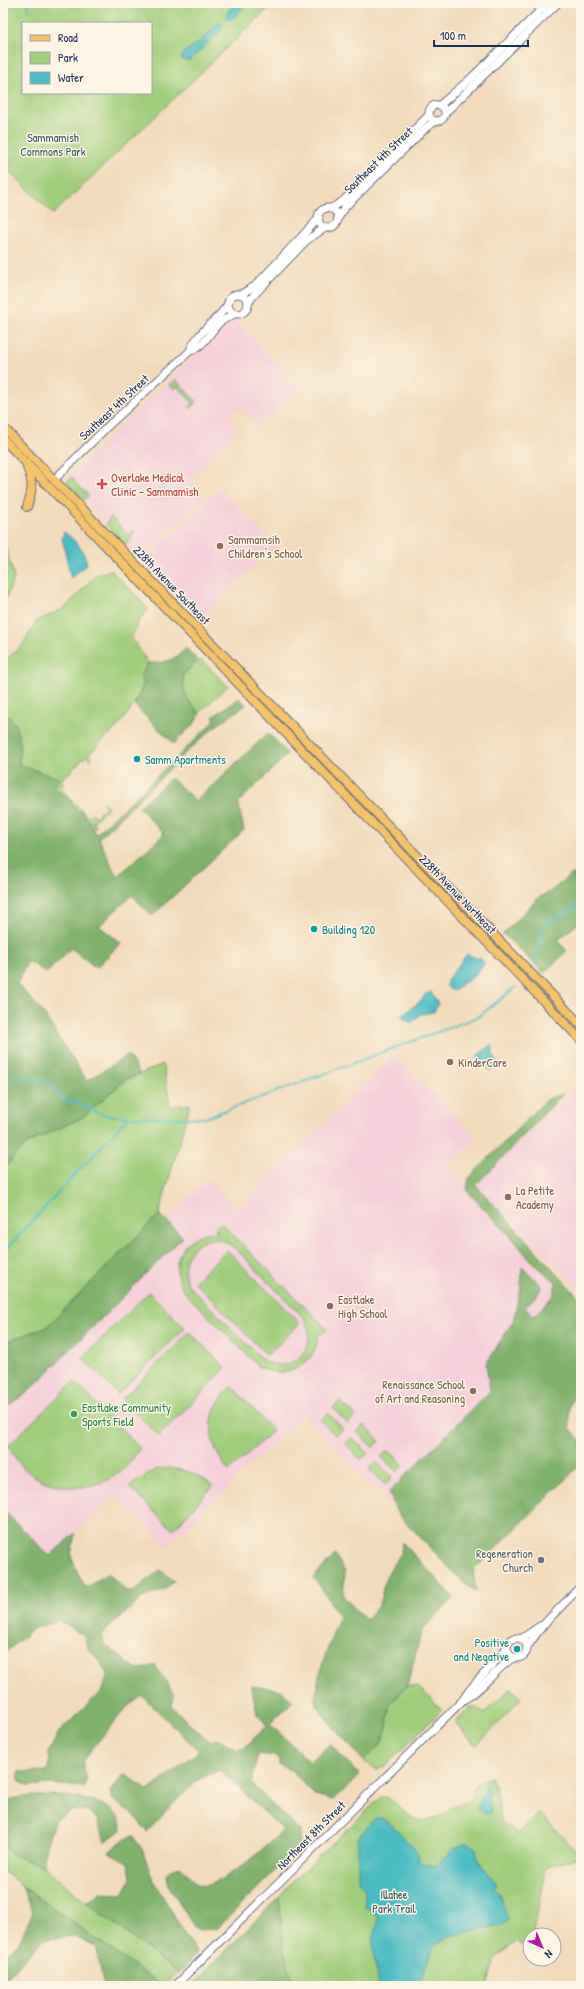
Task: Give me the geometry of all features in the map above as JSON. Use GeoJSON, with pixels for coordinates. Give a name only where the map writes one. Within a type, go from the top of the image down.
{"type":"FeatureCollection","features":[{"type":"Feature","properties":{"kind":"main road","name":"228th Avenue Southeast"},"geometry":{"type":"LineString","coordinates":[[3,427],[325,759]]}},
{"type":"Feature","properties":{"kind":"main road","name":"228th Avenue Southeast"},"geometry":{"type":"LineString","coordinates":[[3,439],[256,703],[318,765]]}},
{"type":"Feature","properties":{"kind":"main road"},"geometry":{"type":"LineString","coordinates":[[12,448],[32,477],[33,486],[27,507]]}},
{"type":"Feature","properties":{"kind":"main road","name":"228th Avenue Northeast"},"geometry":{"type":"LineString","coordinates":[[325,759],[581,1025]]}},
{"type":"Feature","properties":{"kind":"main road","name":"228th Avenue Northeast"},"geometry":{"type":"LineString","coordinates":[[318,765],[581,1040]]}},
{"type":"Feature","properties":{"kind":"street"},"geometry":{"type":"LineString","coordinates":[[548,3],[469,80],[440,105],[432,107],[429,115],[436,121],[443,119],[446,112],[558,3]]}},
{"type":"Feature","properties":{"kind":"street"},"geometry":{"type":"LineString","coordinates":[[440,105],[446,112]]}},
{"type":"Feature","properties":{"kind":"street","name":"Southeast 4th Street"},"geometry":{"type":"LineString","coordinates":[[330,209],[343,201],[429,115]]}},
{"type":"Feature","properties":{"kind":"street","name":"Southeast 4th Street"},"geometry":{"type":"LineString","coordinates":[[338,218],[346,206],[428,126],[436,121]]}},
{"type":"Feature","properties":{"kind":"street"},"geometry":{"type":"LineString","coordinates":[[330,209],[336,212],[338,218],[334,226],[325,228],[307,240],[252,296],[245,311],[236,313],[230,309],[228,304],[231,296],[241,294],[255,286],[319,218],[323,210],[330,209]]}},
{"type":"Feature","properties":{"kind":"street"},"geometry":{"type":"LineString","coordinates":[[319,218],[320,224],[325,228]]}},
{"type":"Feature","properties":{"kind":"street"},"geometry":{"type":"LineString","coordinates":[[241,294],[246,297],[248,304]]}},
{"type":"Feature","properties":{"kind":"street","name":"Southeast 4th Street"},"geometry":{"type":"LineString","coordinates":[[190,351],[192,344],[216,320],[228,304]]}},
{"type":"Feature","properties":{"kind":"street","name":"Southeast 4th Street"},"geometry":{"type":"LineString","coordinates":[[54,480],[109,425],[190,351],[196,349],[204,342],[220,323],[236,313]]}},
{"type":"Feature","properties":{"kind":"street"},"geometry":{"type":"LineString","coordinates":[[544,1624],[521,1639],[511,1640],[506,1648],[508,1654],[513,1658],[523,1657],[527,1647],[544,1624],[581,1586]]}},
{"type":"Feature","properties":{"kind":"street"},"geometry":{"type":"LineString","coordinates":[[521,1639],[527,1647]]}},
{"type":"Feature","properties":{"kind":"street","name":"Northeast 8th Street"},"geometry":{"type":"LineString","coordinates":[[175,1986],[463,1700],[468,1692],[495,1665],[506,1648]]}},
{"type":"Feature","properties":{"kind":"street","name":"Northeast 8th Street"},"geometry":{"type":"LineString","coordinates":[[463,1700],[473,1695],[501,1666],[513,1658]]}},
{"type":"Feature","properties":{"kind":"shaded area"},"geometry":{"type":"Polygon","coordinates":[[[233,318],[299,387],[259,426],[240,408],[232,411],[231,415],[235,429],[234,433],[228,441],[193,475],[191,481],[206,496],[139,559],[68,485],[67,481],[69,476],[233,318]]]}},
{"type":"Feature","properties":{"kind":"shaded area"},"geometry":{"type":"Polygon","coordinates":[[[220,488],[276,546],[200,618],[144,560],[220,488]]]}},
{"type":"Feature","properties":{"kind":"shaded area","name":"Eastlake High School"},"geometry":{"type":"Polygon","coordinates":[[[394,1055],[477,1138],[448,1167],[581,1303],[581,1309],[390,1503],[302,1415],[167,1547],[115,1495],[50,1556],[3,1510],[3,1398],[76,1309],[207,1179],[238,1208],[394,1055]]]}},
{"type":"Feature","properties":{"kind":"shaded area"},"geometry":{"type":"Polygon","coordinates":[[[581,1081],[581,1291],[511,1220],[539,1192],[504,1157],[581,1081]]]}},
{"type":"Feature","properties":{"kind":"shaded area"},"geometry":{"type":"Polygon","coordinates":[[[502,1158],[536,1193],[508,1219],[476,1185],[502,1158]]]}},
{"type":"Feature","properties":{"kind":"green space","name":"Sammamish Commons Park"},"geometry":{"type":"Polygon","coordinates":[[[3,3],[274,3],[53,214],[3,165],[3,3]]]}},
{"type":"Feature","properties":{"kind":"green space"},"geometry":{"type":"Polygon","coordinates":[[[175,379],[195,400],[195,403],[191,408],[189,407],[193,403],[177,386],[174,389],[169,385],[175,379]]]}},
{"type":"Feature","properties":{"kind":"green space"},"geometry":{"type":"Polygon","coordinates":[[[74,478],[74,481],[89,496],[82,499],[68,485],[67,481],[74,478]]]}},
{"type":"Feature","properties":{"kind":"green space"},"geometry":{"type":"Polygon","coordinates":[[[111,517],[129,535],[133,531],[132,539],[126,545],[106,524],[111,517]]]}},
{"type":"Feature","properties":{"kind":"green space"},"geometry":{"type":"Polygon","coordinates":[[[3,547],[7,551],[14,578],[3,606],[3,547]]]}},
{"type":"Feature","properties":{"kind":"green space"},"geometry":{"type":"Polygon","coordinates":[[[111,570],[149,609],[140,619],[131,637],[148,663],[140,676],[144,684],[134,705],[120,724],[89,754],[92,758],[90,760],[86,756],[61,780],[64,784],[60,788],[88,817],[92,813],[95,817],[106,807],[103,802],[108,808],[93,822],[96,826],[95,828],[87,818],[70,804],[70,800],[62,795],[55,787],[58,778],[19,765],[20,742],[15,723],[3,711],[3,662],[22,646],[37,621],[65,608],[96,575],[111,570]]]}},
{"type":"Feature","properties":{"kind":"green space"},"geometry":{"type":"Polygon","coordinates":[[[186,648],[197,660],[183,675],[185,692],[189,701],[200,714],[194,724],[174,744],[134,705],[144,684],[140,676],[148,663],[169,660],[177,656],[186,648]]]}},
{"type":"Feature","properties":{"kind":"green space"},"geometry":{"type":"Polygon","coordinates":[[[200,659],[228,686],[199,713],[186,696],[183,675],[200,659]]]}},
{"type":"Feature","properties":{"kind":"green space"},"geometry":{"type":"Polygon","coordinates":[[[239,698],[246,705],[217,725],[181,757],[177,757],[214,721],[214,716],[239,698]]]}},
{"type":"Feature","properties":{"kind":"green space"},"geometry":{"type":"Polygon","coordinates":[[[3,711],[15,723],[20,742],[19,765],[59,778],[55,788],[62,795],[68,798],[74,808],[82,812],[96,834],[173,761],[175,764],[99,838],[117,877],[164,834],[139,807],[171,778],[196,801],[268,733],[288,754],[238,803],[244,830],[152,916],[132,895],[99,926],[121,943],[96,968],[71,948],[47,973],[28,961],[17,984],[41,1010],[87,1081],[128,1055],[140,1074],[124,1081],[83,1117],[26,1144],[3,1169],[3,711]]]}},
{"type":"Feature","properties":{"kind":"green space"},"geometry":{"type":"Polygon","coordinates":[[[581,870],[581,921],[558,940],[567,951],[544,973],[503,934],[538,898],[550,892],[569,876],[581,870]]]}},
{"type":"Feature","properties":{"kind":"green space"},"geometry":{"type":"Polygon","coordinates":[[[163,1064],[170,1106],[190,1104],[159,1214],[48,1326],[3,1343],[3,1169],[26,1144],[83,1117],[124,1081],[163,1064]]]}},
{"type":"Feature","properties":{"kind":"green space"},"geometry":{"type":"Polygon","coordinates":[[[563,1094],[476,1185],[581,1300],[581,1378],[569,1408],[570,1428],[581,1441],[581,1464],[473,1571],[476,1592],[463,1582],[397,1513],[389,1492],[490,1391],[486,1364],[513,1321],[521,1288],[522,1267],[543,1287],[525,1308],[534,1316],[554,1295],[556,1282],[531,1261],[513,1239],[467,1191],[469,1178],[547,1099],[563,1094]]]}},
{"type":"Feature","properties":{"kind":"green space"},"geometry":{"type":"Polygon","coordinates":[[[159,1214],[183,1237],[29,1391],[3,1410],[3,1343],[48,1326],[159,1214]]]}},
{"type":"Feature","properties":{"kind":"green space"},"geometry":{"type":"Polygon","coordinates":[[[221,1223],[327,1329],[321,1335],[318,1332],[317,1343],[313,1353],[307,1361],[298,1367],[289,1371],[279,1372],[268,1371],[258,1366],[187,1295],[180,1284],[177,1273],[177,1262],[180,1253],[186,1244],[195,1237],[205,1233],[218,1232],[215,1228],[221,1223]],[[211,1239],[196,1246],[191,1251],[185,1264],[186,1278],[189,1286],[263,1360],[273,1364],[284,1365],[293,1362],[306,1349],[309,1339],[308,1329],[304,1318],[235,1248],[222,1240],[211,1239]]]}},
{"type":"Feature","properties":{"kind":"green space"},"geometry":{"type":"Polygon","coordinates":[[[227,1250],[300,1323],[267,1355],[194,1282],[227,1250]]]}},
{"type":"Feature","properties":{"kind":"green space","name":"Eastlake Community Sports Field"},"geometry":{"type":"Polygon","coordinates":[[[149,1292],[185,1328],[118,1394],[82,1358],[149,1292]]]}},
{"type":"Feature","properties":{"kind":"green space","name":"Eastlake Community Sports Field"},"geometry":{"type":"Polygon","coordinates":[[[189,1332],[226,1368],[159,1436],[122,1399],[189,1332]]]}},
{"type":"Feature","properties":{"kind":"green space","name":"Eastlake Community Sports Field"},"geometry":{"type":"Polygon","coordinates":[[[74,1381],[140,1448],[120,1472],[97,1484],[84,1487],[58,1486],[34,1476],[22,1467],[8,1446],[74,1381]]]}},
{"type":"Feature","properties":{"kind":"green space"},"geometry":{"type":"Polygon","coordinates":[[[232,1386],[273,1431],[229,1471],[221,1460],[216,1449],[212,1438],[211,1428],[216,1407],[232,1386]]]}},
{"type":"Feature","properties":{"kind":"green space"},"geometry":{"type":"Polygon","coordinates":[[[340,1401],[356,1416],[348,1424],[333,1408],[340,1401]]]}},
{"type":"Feature","properties":{"kind":"green space"},"geometry":{"type":"Polygon","coordinates":[[[328,1413],[343,1429],[336,1436],[320,1420],[328,1413]]]}},
{"type":"Feature","properties":{"kind":"green space"},"geometry":{"type":"Polygon","coordinates":[[[364,1425],[380,1441],[373,1448],[357,1432],[364,1425]]]}},
{"type":"Feature","properties":{"kind":"green space"},"geometry":{"type":"Polygon","coordinates":[[[352,1437],[368,1453],[361,1460],[345,1444],[352,1437]]]}},
{"type":"Feature","properties":{"kind":"green space"},"geometry":{"type":"Polygon","coordinates":[[[388,1450],[404,1465],[397,1472],[381,1457],[388,1450]]]}},
{"type":"Feature","properties":{"kind":"green space"},"geometry":{"type":"Polygon","coordinates":[[[376,1462],[392,1477],[385,1485],[369,1469],[376,1462]]]}},
{"type":"Feature","properties":{"kind":"green space"},"geometry":{"type":"Polygon","coordinates":[[[169,1468],[182,1470],[192,1474],[213,1486],[173,1530],[129,1487],[154,1470],[169,1468]]]}},
{"type":"Feature","properties":{"kind":"green space"},"geometry":{"type":"Polygon","coordinates":[[[3,1510],[50,1556],[75,1533],[71,1556],[78,1574],[86,1588],[108,1573],[125,1590],[133,1592],[160,1570],[174,1581],[167,1588],[142,1598],[102,1634],[105,1645],[138,1670],[155,1665],[174,1694],[172,1707],[209,1741],[219,1739],[237,1750],[247,1745],[267,1726],[257,1713],[251,1686],[282,1690],[293,1701],[270,1724],[310,1762],[330,1744],[360,1775],[334,1800],[315,1795],[292,1771],[279,1765],[279,1759],[274,1756],[258,1754],[251,1784],[300,1831],[300,1846],[217,1929],[196,1930],[169,1886],[167,1875],[171,1870],[180,1866],[197,1884],[208,1885],[219,1881],[243,1865],[283,1830],[220,1770],[194,1782],[147,1832],[134,1815],[112,1799],[110,1792],[125,1773],[148,1791],[199,1751],[142,1696],[127,1707],[82,1761],[87,1779],[83,1787],[49,1784],[29,1786],[19,1780],[18,1772],[48,1771],[49,1752],[59,1732],[103,1690],[107,1675],[100,1661],[88,1648],[83,1635],[58,1620],[33,1629],[3,1654],[3,1510]]]}},
{"type":"Feature","properties":{"kind":"green space"},"geometry":{"type":"Polygon","coordinates":[[[402,1542],[454,1598],[422,1630],[407,1686],[390,1704],[386,1731],[381,1744],[364,1761],[331,1724],[317,1705],[317,1686],[320,1674],[339,1617],[321,1587],[313,1578],[335,1555],[345,1572],[343,1596],[366,1620],[379,1605],[385,1580],[394,1563],[401,1554],[402,1542]]]}},
{"type":"Feature","properties":{"kind":"green space"},"geometry":{"type":"Polygon","coordinates":[[[407,1686],[418,1686],[442,1710],[384,1767],[376,1770],[364,1761],[381,1744],[386,1731],[390,1704],[407,1686]]]}},
{"type":"Feature","properties":{"kind":"green space"},"geometry":{"type":"Polygon","coordinates":[[[512,1689],[521,1699],[476,1746],[455,1722],[470,1707],[476,1707],[484,1714],[509,1690],[512,1689]]]}},
{"type":"Feature","properties":{"kind":"green space","name":"Illahee Park Trail"},"geometry":{"type":"Polygon","coordinates":[[[490,1777],[496,1787],[501,1822],[518,1834],[539,1813],[581,1856],[547,1867],[534,1927],[522,1927],[522,1945],[517,1941],[495,1959],[487,1986],[294,1986],[284,1952],[279,1897],[289,1885],[381,1797],[387,1798],[404,1812],[417,1820],[426,1821],[436,1818],[454,1806],[468,1801],[473,1797],[473,1787],[490,1777]]]}},
{"type":"Feature","properties":{"kind":"green space"},"geometry":{"type":"Polygon","coordinates":[[[53,1795],[85,1799],[106,1806],[114,1812],[119,1820],[122,1830],[104,1842],[97,1819],[87,1810],[71,1811],[55,1820],[47,1843],[43,1866],[14,1856],[3,1846],[3,1801],[22,1797],[53,1795]]]}},
{"type":"Feature","properties":{"kind":"green space"},"geometry":{"type":"Polygon","coordinates":[[[133,1836],[142,1849],[153,1880],[197,1954],[178,1973],[86,1902],[99,1893],[123,1894],[131,1879],[129,1863],[109,1852],[123,1840],[133,1836]]]}},
{"type":"Feature","properties":{"kind":"green space"},"geometry":{"type":"Polygon","coordinates":[[[3,1846],[14,1856],[43,1866],[86,1902],[178,1973],[162,1986],[22,1886],[3,1871],[3,1846]]]}},
{"type":"Feature","properties":{"kind":"green space"},"geometry":{"type":"Polygon","coordinates":[[[22,1886],[162,1986],[104,1986],[96,1946],[72,1936],[43,1940],[3,1982],[3,1956],[18,1944],[33,1912],[22,1886]]]}},
{"type":"Feature","properties":{"kind":"green space"},"geometry":{"type":"Polygon","coordinates":[[[279,1897],[284,1952],[294,1986],[191,1986],[279,1897]]]}},
{"type":"Feature","properties":{"kind":"water"},"geometry":{"type":"Polygon","coordinates":[[[235,3],[248,3],[233,18],[228,20],[226,18],[227,13],[235,3]]]}},
{"type":"Feature","properties":{"kind":"water"},"geometry":{"type":"Polygon","coordinates":[[[218,23],[223,25],[221,30],[190,60],[182,60],[181,57],[184,52],[200,42],[218,23]]]}},
{"type":"Feature","properties":{"kind":"water"},"geometry":{"type":"Polygon","coordinates":[[[64,532],[79,546],[84,554],[87,564],[71,578],[62,538],[64,532]]]}},
{"type":"Feature","properties":{"kind":"water"},"geometry":{"type":"Polygon","coordinates":[[[467,954],[475,958],[480,958],[485,964],[465,983],[461,984],[458,989],[453,990],[447,987],[447,980],[467,954]]]}},
{"type":"Feature","properties":{"kind":"water"},"geometry":{"type":"Polygon","coordinates":[[[431,992],[438,1004],[434,1012],[421,1014],[411,1023],[402,1017],[403,1014],[422,1000],[425,994],[431,992]]]}},
{"type":"Feature","properties":{"kind":"water"},"geometry":{"type":"Polygon","coordinates":[[[492,1044],[493,1055],[498,1063],[490,1071],[476,1057],[492,1044]]]}},
{"type":"Feature","properties":{"kind":"water"},"geometry":{"type":"Polygon","coordinates":[[[487,1786],[491,1812],[485,1814],[478,1809],[484,1787],[487,1786]]]}},
{"type":"Feature","properties":{"kind":"water"},"geometry":{"type":"Polygon","coordinates":[[[375,1818],[382,1818],[395,1828],[418,1853],[419,1860],[422,1864],[436,1866],[452,1850],[466,1843],[476,1848],[478,1860],[496,1883],[494,1888],[499,1893],[508,1920],[504,1924],[447,1937],[432,1949],[419,1986],[379,1986],[377,1981],[373,1941],[379,1917],[365,1906],[365,1890],[358,1881],[358,1838],[375,1818]]]}},
{"type":"Feature","properties":{"kind":"waterway"},"geometry":{"type":"LineString","coordinates":[[28,3],[29,10]]}},
{"type":"Feature","properties":{"kind":"waterway"},"geometry":{"type":"LineString","coordinates":[[535,965],[544,924],[581,905]]}},
{"type":"Feature","properties":{"kind":"waterway"},"geometry":{"type":"LineString","coordinates":[[3,1075],[47,1082],[63,1099],[77,1103],[103,1115],[128,1117],[205,1118],[478,1017],[516,987]]}},
{"type":"Feature","properties":{"kind":"waterway"},"geometry":{"type":"LineString","coordinates":[[3,1253],[128,1117]]}},
{"type":"Feature","properties":{"kind":"place","name":"Overlake Medical Clinic - Sammamish"},"geometry":{"type":"Point","coordinates":[102,484]}},
{"type":"Feature","properties":{"kind":"place","name":"Sammamsih Children's School"},"geometry":{"type":"Point","coordinates":[220,546]}},
{"type":"Feature","properties":{"kind":"place","name":"Samm Apartments"},"geometry":{"type":"Point","coordinates":[137,759]}},
{"type":"Feature","properties":{"kind":"place","name":"Building 120"},"geometry":{"type":"Point","coordinates":[314,929]}},
{"type":"Feature","properties":{"kind":"place","name":"KinderCare"},"geometry":{"type":"Point","coordinates":[450,1062]}},
{"type":"Feature","properties":{"kind":"place","name":"La Petite Academy"},"geometry":{"type":"Point","coordinates":[508,1197]}},
{"type":"Feature","properties":{"kind":"place","name":"Eastlake High School"},"geometry":{"type":"Point","coordinates":[330,1306]}},
{"type":"Feature","properties":{"kind":"place","name":"Renaissance School of Art and Reasoning"},"geometry":{"type":"Point","coordinates":[473,1391]}},
{"type":"Feature","properties":{"kind":"place","name":"Eastlake Community Sports Field"},"geometry":{"type":"Point","coordinates":[74,1414]}},
{"type":"Feature","properties":{"kind":"place","name":"Regeneration Church"},"geometry":{"type":"Point","coordinates":[541,1560]}},
{"type":"Feature","properties":{"kind":"place","name":"Positive and Negative"},"geometry":{"type":"Point","coordinates":[517,1649]}}]}
